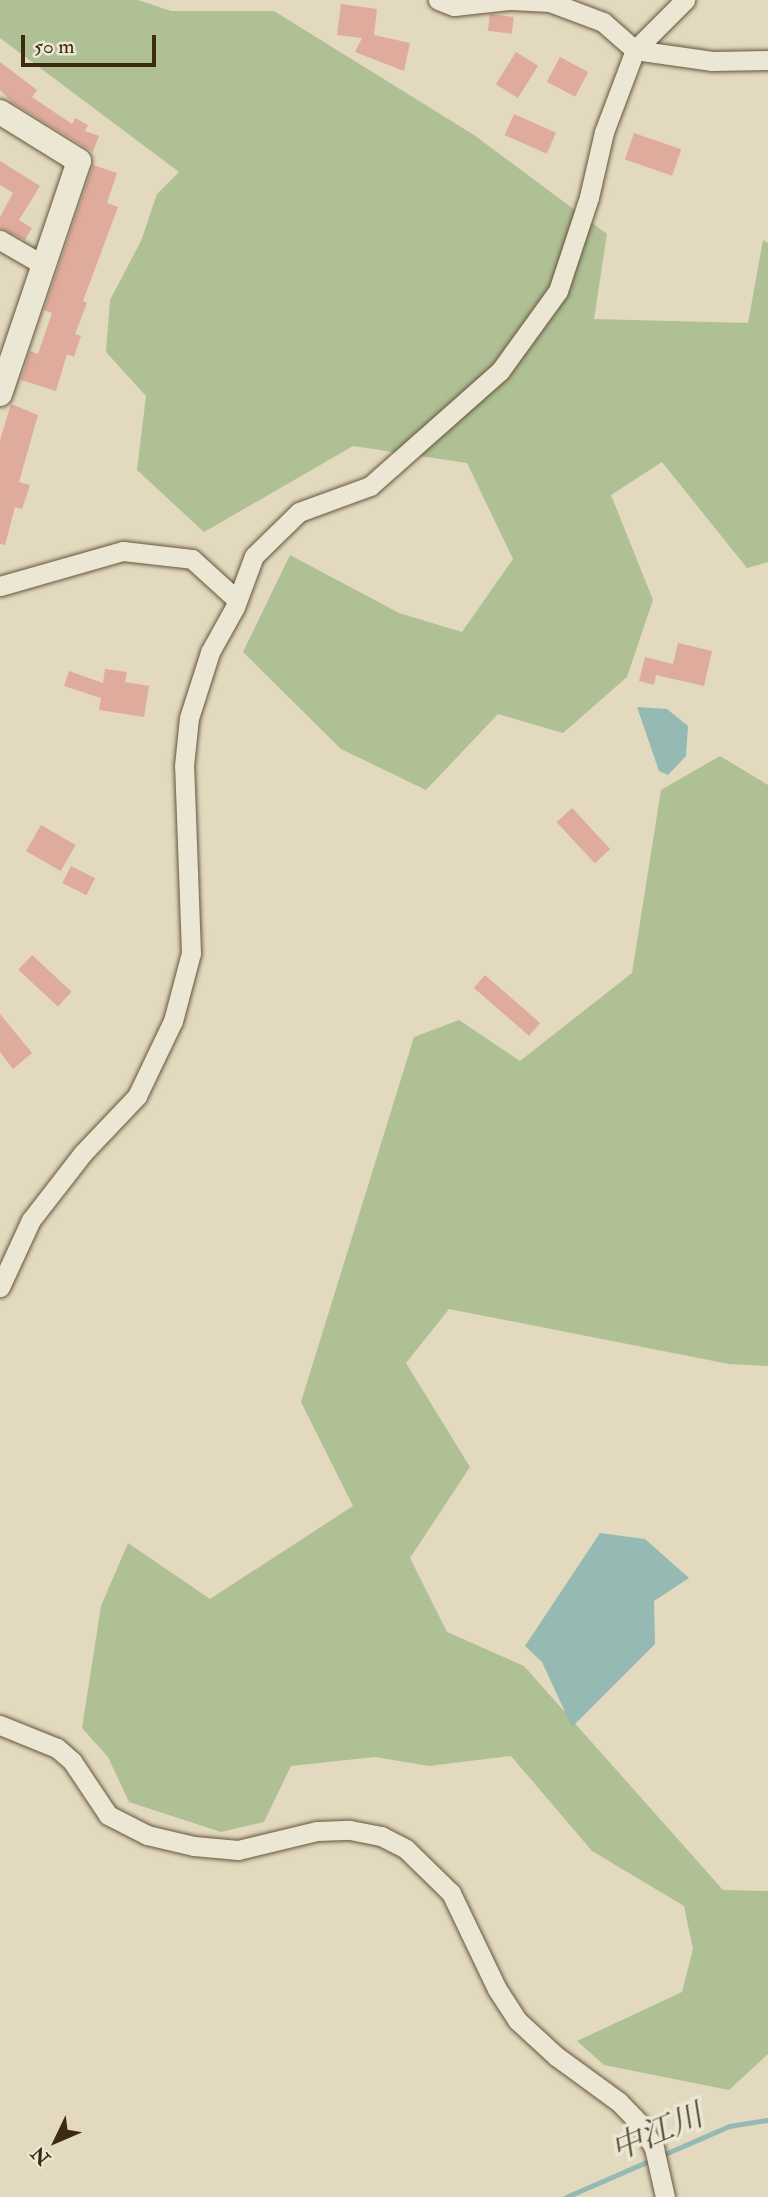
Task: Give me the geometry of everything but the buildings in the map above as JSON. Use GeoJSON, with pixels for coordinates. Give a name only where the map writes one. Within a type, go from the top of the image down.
{"type":"FeatureCollection","features":[{"type":"Feature","properties":{"kind":"street"},"geometry":{"type":"LineString","coordinates":[[438,0],[454,6],[510,0],[550,2],[603,22],[635,50],[712,61],[768,60]]}},
{"type":"Feature","properties":{"kind":"street"},"geometry":{"type":"LineString","coordinates":[[0,1287],[31,1220],[83,1153],[138,1096],[173,1021],[191,953],[184,766],[189,718],[210,653],[237,600],[254,556],[299,512],[370,486],[500,370],[558,290],[589,197],[604,132],[635,50],[685,0]]}},
{"type":"Feature","properties":{"kind":"street"},"geometry":{"type":"LineString","coordinates":[[0,112],[79,161],[0,394]]}},
{"type":"Feature","properties":{"kind":"street"},"geometry":{"type":"LineString","coordinates":[[0,240],[45,266]]}},
{"type":"Feature","properties":{"kind":"street"},"geometry":{"type":"LineString","coordinates":[[0,586],[123,551],[192,559],[237,600]]}},
{"type":"Feature","properties":{"kind":"street"},"geometry":{"type":"LineString","coordinates":[[0,1725],[57,1748],[72,1761],[108,1815],[147,1835],[194,1846],[238,1850],[317,1831],[350,1830],[381,1836],[406,1849],[451,1893],[497,1989],[518,2021],[556,2056],[619,2102],[655,2156],[665,2197]]}},
{"type":"Feature","properties":{"kind":"green space"},"geometry":{"type":"Polygon","coordinates":[[[0,0],[138,0],[171,11],[274,11],[474,135],[607,234],[594,319],[748,323],[763,240],[768,243],[768,562],[747,568],[662,462],[611,495],[653,600],[627,677],[563,733],[498,714],[426,790],[341,749],[243,652],[290,555],[399,613],[462,632],[513,559],[467,463],[353,446],[204,532],[137,470],[146,396],[106,352],[110,300],[141,241],[157,194],[179,172],[0,38],[0,0]]]}},
{"type":"Feature","properties":{"kind":"green space"},"geometry":{"type":"Polygon","coordinates":[[[720,756],[768,785],[768,1366],[729,1364],[449,1309],[406,1363],[470,1467],[410,1558],[447,1632],[524,1666],[723,1890],[768,1891],[768,2054],[729,2090],[604,2065],[577,2041],[682,1992],[693,1949],[684,1906],[592,1851],[511,1756],[429,1766],[375,1757],[291,1766],[264,1822],[221,1832],[129,1802],[108,1757],[82,1728],[101,1606],[128,1543],[210,1599],[353,1506],[301,1402],[414,1037],[459,1020],[520,1061],[632,973],[661,790],[720,756]]]}},
{"type":"Feature","properties":{"kind":"water"},"geometry":{"type":"Polygon","coordinates":[[[637,707],[667,709],[688,726],[686,756],[668,775],[659,771],[637,707]]]}},
{"type":"Feature","properties":{"kind":"water"},"geometry":{"type":"Polygon","coordinates":[[[600,1533],[645,1539],[689,1578],[654,1601],[655,1644],[572,1727],[542,1662],[525,1646],[600,1533]]]}},
{"type":"Feature","properties":{"kind":"waterway","name":"中江川"},"geometry":{"type":"LineString","coordinates":[[566,2197],[729,2126],[768,2120]]}}]}
